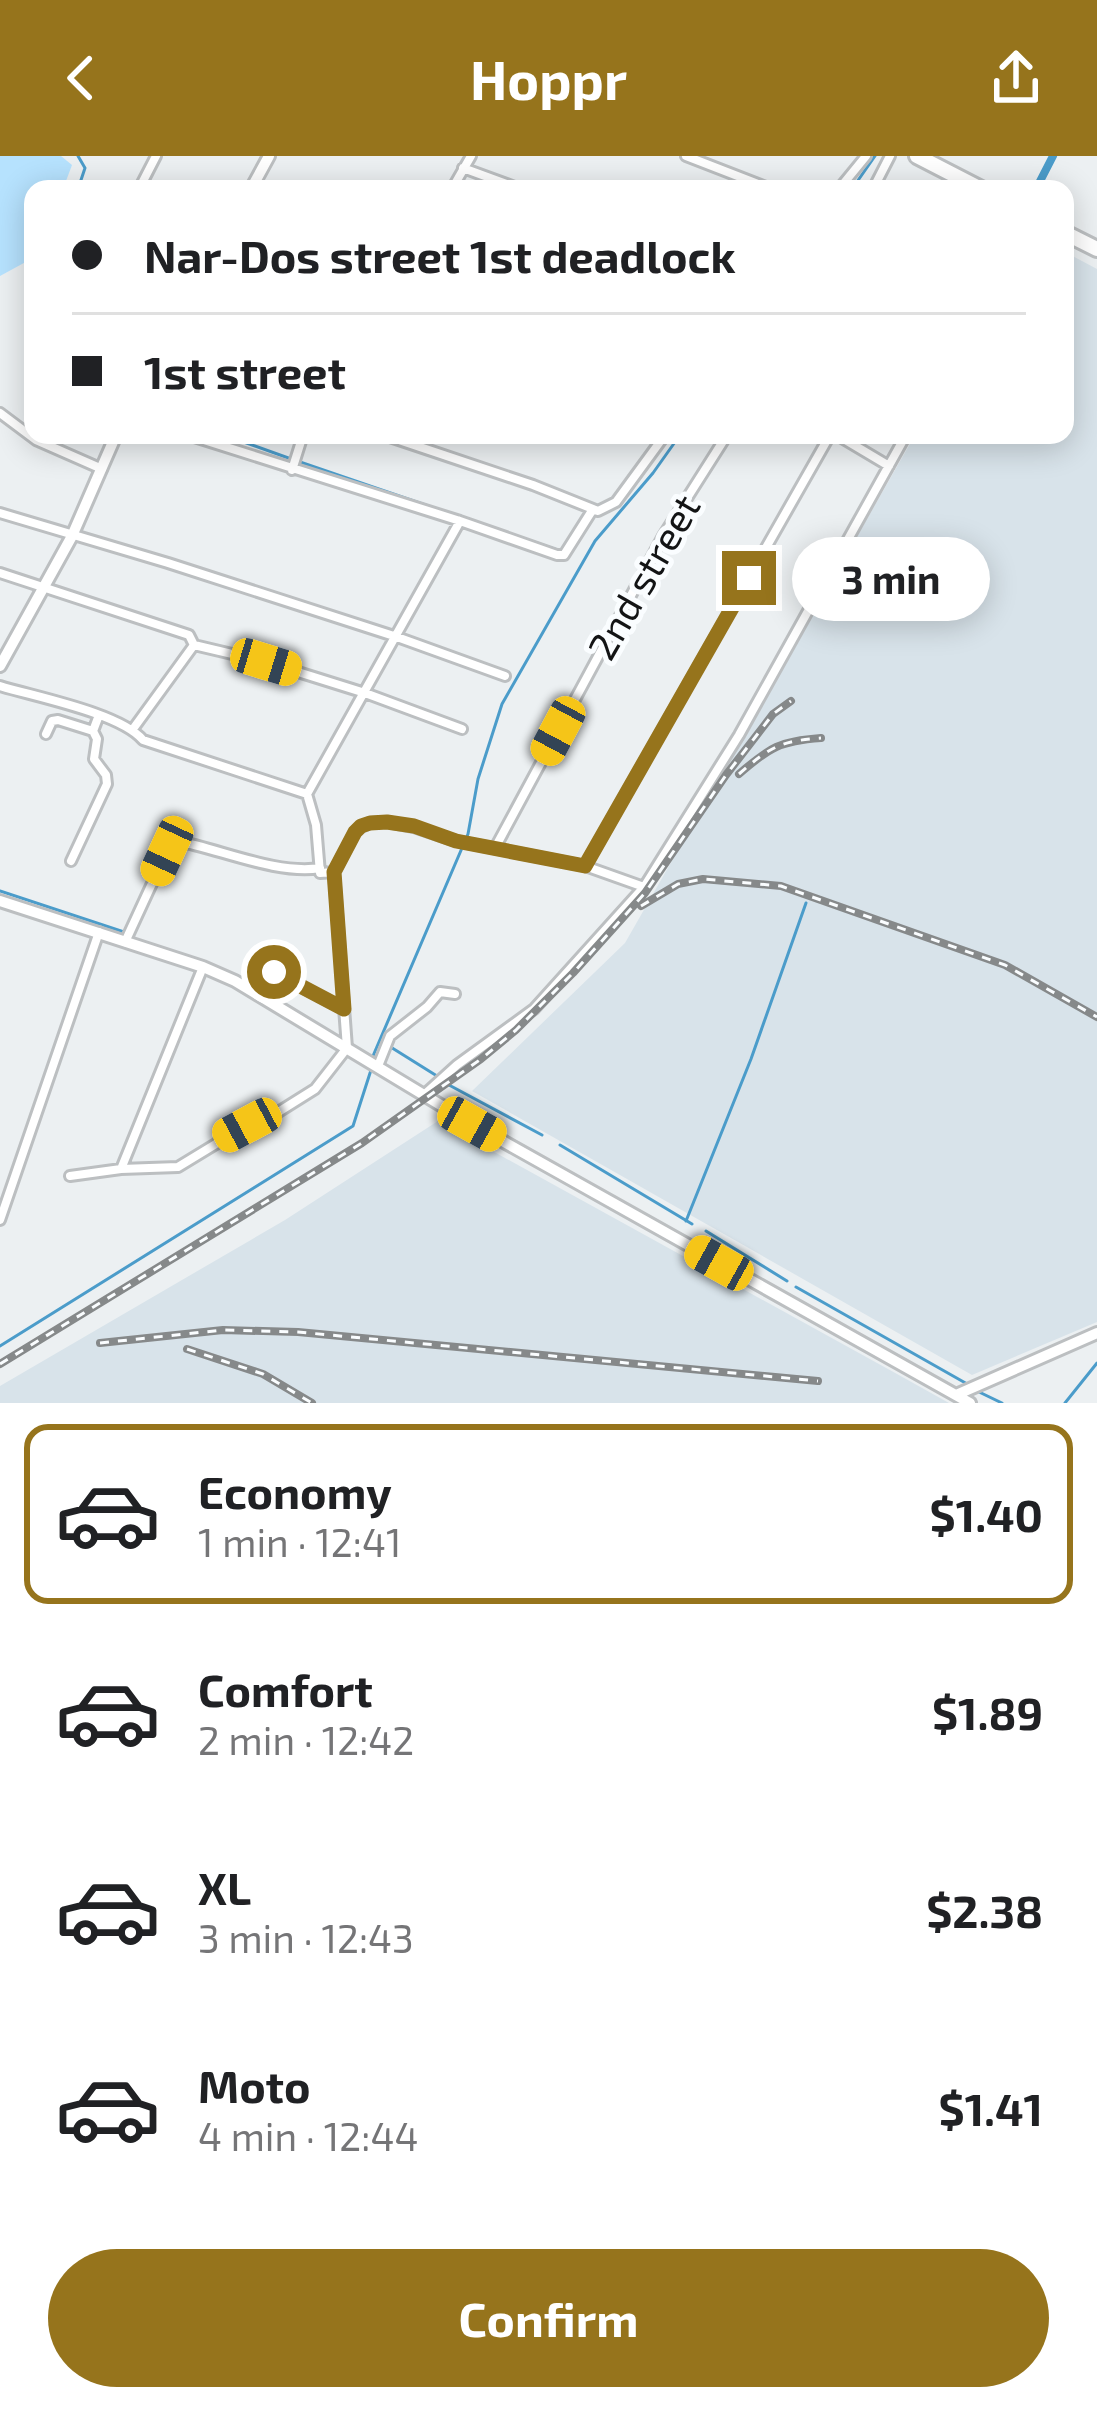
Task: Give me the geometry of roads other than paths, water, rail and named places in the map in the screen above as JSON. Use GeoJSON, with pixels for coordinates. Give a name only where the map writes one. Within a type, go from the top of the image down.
{"type":"FeatureCollection","features":[{"type":"Feature","properties":{"kind":"main road"},"geometry":{"type":"LineString","coordinates":[[917,156],[960,180]]}},
{"type":"Feature","properties":{"kind":"main road"},"geometry":{"type":"LineString","coordinates":[[0,666],[72,536],[112,444]]}},
{"type":"Feature","properties":{"kind":"main road"},"geometry":{"type":"LineString","coordinates":[[0,901],[235,980],[622,1209],[965,1395],[1097,1333]]}},
{"type":"Feature","properties":{"kind":"street"},"geometry":{"type":"LineString","coordinates":[[457,180],[471,156]]}},
{"type":"Feature","properties":{"kind":"street"},"geometry":{"type":"LineString","coordinates":[[686,156],[748,180]]}},
{"type":"Feature","properties":{"kind":"street"},"geometry":{"type":"LineString","coordinates":[[846,180],[866,156]]}},
{"type":"Feature","properties":{"kind":"street"},"geometry":{"type":"LineString","coordinates":[[463,168],[496,180]]}},
{"type":"Feature","properties":{"kind":"street"},"geometry":{"type":"LineString","coordinates":[[45,444],[102,469]]}},
{"type":"Feature","properties":{"kind":"street"},"geometry":{"type":"LineString","coordinates":[[215,444],[556,555],[564,555],[593,509]]}},
{"type":"Feature","properties":{"kind":"street"},"geometry":{"type":"LineString","coordinates":[[292,470],[299,444]]}},
{"type":"Feature","properties":{"kind":"street"},"geometry":{"type":"LineString","coordinates":[[411,444],[598,511],[616,502],[656,444]]}},
{"type":"Feature","properties":{"kind":"street","name":"2nd street"},"geometry":{"type":"LineString","coordinates":[[495,848],[663,536],[721,444]]}},
{"type":"Feature","properties":{"kind":"street"},"geometry":{"type":"LineString","coordinates":[[585,866],[828,444]]}},
{"type":"Feature","properties":{"kind":"street"},"geometry":{"type":"LineString","coordinates":[[849,444],[889,466]]}},
{"type":"Feature","properties":{"kind":"street"},"geometry":{"type":"LineString","coordinates":[[425,1094],[534,1009],[644,887],[739,735],[901,444]]}},
{"type":"Feature","properties":{"kind":"street"},"geometry":{"type":"LineString","coordinates":[[0,513],[168,563],[505,676]]}},
{"type":"Feature","properties":{"kind":"street"},"geometry":{"type":"LineString","coordinates":[[334,872],[320,873],[316,825],[307,794],[460,521]]}},
{"type":"Feature","properties":{"kind":"street"},"geometry":{"type":"LineString","coordinates":[[0,573],[189,635],[194,646]]}},
{"type":"Feature","properties":{"kind":"street"},"geometry":{"type":"LineString","coordinates":[[194,646],[266,662],[365,693],[462,730]]}},
{"type":"Feature","properties":{"kind":"street"},"geometry":{"type":"LineString","coordinates":[[134,729],[194,646]]}},
{"type":"Feature","properties":{"kind":"street"},"geometry":{"type":"LineString","coordinates":[[0,686],[99,715],[134,729],[143,740],[307,794]]}},
{"type":"Feature","properties":{"kind":"street"},"geometry":{"type":"LineString","coordinates":[[92,731],[99,715]]}},
{"type":"Feature","properties":{"kind":"street"},"geometry":{"type":"LineString","coordinates":[[46,734],[52,721],[58,720],[92,731],[97,739],[94,759],[106,775],[107,784],[71,861]]}},
{"type":"Feature","properties":{"kind":"street"},"geometry":{"type":"LineString","coordinates":[[70,1176],[178,1167],[315,1089],[347,1048],[334,872],[355,832],[370,823],[414,826],[456,841],[585,866],[644,887]]}},
{"type":"Feature","properties":{"kind":"street"},"geometry":{"type":"LineString","coordinates":[[125,942],[167,851],[177,841],[257,861],[320,868]]}},
{"type":"Feature","properties":{"kind":"street"},"geometry":{"type":"LineString","coordinates":[[0,1220],[99,932]]}},
{"type":"Feature","properties":{"kind":"street"},"geometry":{"type":"LineString","coordinates":[[121,1169],[203,967]]}},
{"type":"Feature","properties":{"kind":"street"},"geometry":{"type":"LineString","coordinates":[[274,972],[344,1009]]}},
{"type":"Feature","properties":{"kind":"street"},"geometry":{"type":"LineString","coordinates":[[378,1066],[390,1036],[440,992],[455,994]]}},
{"type":"Feature","properties":{"kind":"waterway"},"geometry":{"type":"LineString","coordinates":[[78,156],[85,168],[81,180]]}},
{"type":"Feature","properties":{"kind":"waterway"},"geometry":{"type":"LineString","coordinates":[[858,180],[875,156]]}},
{"type":"Feature","properties":{"kind":"waterway"},"geometry":{"type":"LineString","coordinates":[[1041,180],[1053,156]]}},
{"type":"Feature","properties":{"kind":"waterway"},"geometry":{"type":"LineString","coordinates":[[249,444],[294,460]]}},
{"type":"Feature","properties":{"kind":"waterway"},"geometry":{"type":"LineString","coordinates":[[373,1056],[468,834],[478,779],[502,704],[595,541],[674,444]]}},
{"type":"Feature","properties":{"kind":"waterway"},"geometry":{"type":"LineString","coordinates":[[300,462],[563,552]]}},
{"type":"Feature","properties":{"kind":"waterway"},"geometry":{"type":"LineString","coordinates":[[0,891],[124,932]]}},
{"type":"Feature","properties":{"kind":"waterway"},"geometry":{"type":"LineString","coordinates":[[686,1221],[751,1059],[806,903]]}},
{"type":"Feature","properties":{"kind":"waterway"},"geometry":{"type":"LineString","coordinates":[[389,1046],[437,1076]]}},
{"type":"Feature","properties":{"kind":"waterway"},"geometry":{"type":"LineString","coordinates":[[0,1346],[353,1126],[371,1070]]}},
{"type":"Feature","properties":{"kind":"waterway"},"geometry":{"type":"LineString","coordinates":[[449,1085],[542,1135]]}},
{"type":"Feature","properties":{"kind":"waterway"},"geometry":{"type":"LineString","coordinates":[[560,1145],[692,1224]]}},
{"type":"Feature","properties":{"kind":"waterway"},"geometry":{"type":"LineString","coordinates":[[706,1231],[787,1281]]}},
{"type":"Feature","properties":{"kind":"waterway"},"geometry":{"type":"LineString","coordinates":[[796,1287],[969,1385]]}},
{"type":"Feature","properties":{"kind":"waterway"},"geometry":{"type":"LineString","coordinates":[[1065,1403],[1097,1363]]}},
{"type":"Feature","properties":{"kind":"waterway"},"geometry":{"type":"LineString","coordinates":[[977,1391],[1002,1403]]}},
{"type":"Feature","properties":{"kind":"railway"},"geometry":{"type":"LineString","coordinates":[[0,1364],[362,1143],[516,1030],[645,893],[726,775],[773,714],[791,701]]}},
{"type":"Feature","properties":{"kind":"railway"},"geometry":{"type":"LineString","coordinates":[[739,774],[776,747],[821,738]]}},
{"type":"Feature","properties":{"kind":"railway"},"geometry":{"type":"LineString","coordinates":[[641,906],[678,884],[703,879],[781,886],[1005,965],[1097,1017]]}},
{"type":"Feature","properties":{"kind":"railway"},"geometry":{"type":"LineString","coordinates":[[100,1343],[223,1330],[298,1332],[818,1381]]}},
{"type":"Feature","properties":{"kind":"railway"},"geometry":{"type":"LineString","coordinates":[[187,1349],[263,1374],[312,1403]]}}]}
